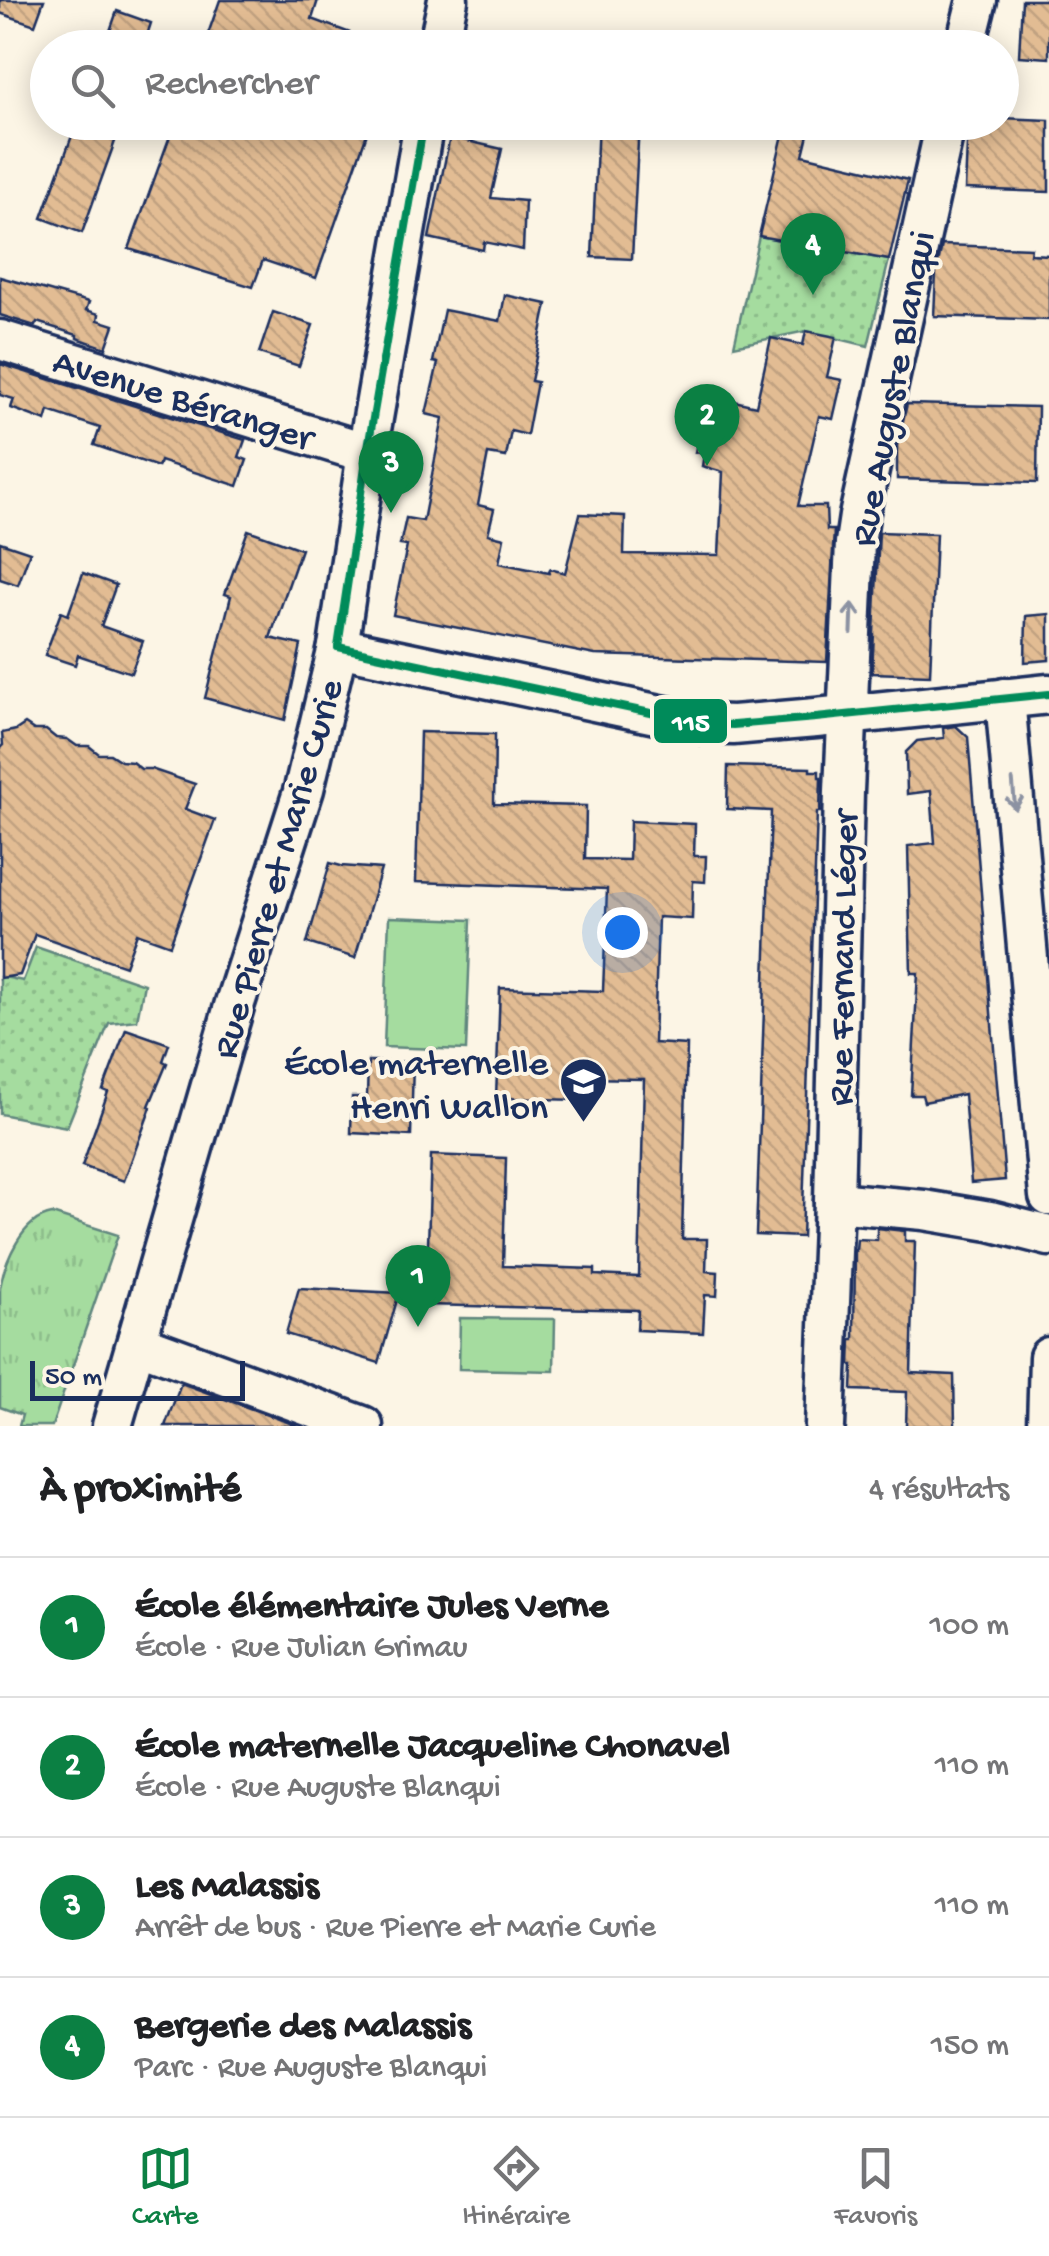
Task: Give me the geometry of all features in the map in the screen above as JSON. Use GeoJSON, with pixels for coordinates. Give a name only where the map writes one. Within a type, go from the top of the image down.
{"type":"FeatureCollection","features":[{"type":"Feature","properties":{"kind":"street"},"geometry":{"type":"LineString","coordinates":[[442,30],[448,0]]}},
{"type":"Feature","properties":{"kind":"street"},"geometry":{"type":"LineString","coordinates":[[970,30],[977,0]]}},
{"type":"Feature","properties":{"kind":"street","name":"Rue Pierre et Marie Curie"},"geometry":{"type":"LineString","coordinates":[[112,1426],[236,1003],[304,788],[338,647],[421,140]]}},
{"type":"Feature","properties":{"kind":"street","name":"Rue Auguste Blanqui"},"geometry":{"type":"LineString","coordinates":[[848,715],[859,516],[942,140]]}},
{"type":"Feature","properties":{"kind":"street","name":"Avenue Béranger"},"geometry":{"type":"LineString","coordinates":[[0,340],[367,452]]}},
{"type":"Feature","properties":{"kind":"street"},"geometry":{"type":"LineString","coordinates":[[338,647],[703,724],[848,715],[1049,694]]}},
{"type":"Feature","properties":{"kind":"street"},"geometry":{"type":"LineString","coordinates":[[1006,698],[1049,1196]]}},
{"type":"Feature","properties":{"kind":"street","name":"Rue Fernand Léger"},"geometry":{"type":"LineString","coordinates":[[825,1426],[848,715]]}},
{"type":"Feature","properties":{"kind":"street"},"geometry":{"type":"LineString","coordinates":[[834,1202],[990,1220],[1049,1236]]}},
{"type":"Feature","properties":{"kind":"street"},"geometry":{"type":"LineString","coordinates":[[137,1344],[364,1426]]}},
{"type":"Feature","properties":{"kind":"street"},"geometry":{"type":"LineString","coordinates":[[1047,1426],[1049,1357]]}},
{"type":"Feature","properties":{"kind":"green space"},"geometry":{"type":"Polygon","coordinates":[[[759,236],[889,260],[868,346],[806,331],[734,346],[759,236]]]}},
{"type":"Feature","properties":{"kind":"green space"},"geometry":{"type":"Polygon","coordinates":[[[389,917],[471,920],[466,1050],[384,1047],[389,917]]]}},
{"type":"Feature","properties":{"kind":"green space"},"geometry":{"type":"Polygon","coordinates":[[[36,947],[144,984],[137,1020],[109,1023],[67,1127],[0,1114],[0,976],[23,981],[36,947]]]}},
{"type":"Feature","properties":{"kind":"green space"},"geometry":{"type":"Polygon","coordinates":[[[52,1214],[118,1235],[52,1426],[19,1426],[22,1415],[0,1407],[0,1288],[11,1254],[24,1232],[52,1214]]]}},
{"type":"Feature","properties":{"kind":"green space"},"geometry":{"type":"Polygon","coordinates":[[[460,1318],[555,1319],[554,1371],[459,1369],[460,1318]]]}},
{"type":"Feature","properties":{"kind":"building"},"geometry":{"type":"Polygon","coordinates":[[[0,0],[44,0],[35,25],[0,13],[0,0]]]}},
{"type":"Feature","properties":{"kind":"building"},"geometry":{"type":"Polygon","coordinates":[[[220,0],[318,0],[312,19],[342,30],[209,30],[220,0]]]}},
{"type":"Feature","properties":{"kind":"building"},"geometry":{"type":"Polygon","coordinates":[[[1022,0],[1049,0],[1049,58],[1019,56],[1022,0]]]}},
{"type":"Feature","properties":{"kind":"building"},"geometry":{"type":"Polygon","coordinates":[[[117,11],[151,23],[149,30],[110,30],[117,11]]]}},
{"type":"Feature","properties":{"kind":"building"},"geometry":{"type":"Polygon","coordinates":[[[1019,119],[1049,120],[1049,192],[965,189],[967,140],[1019,140],[1019,119]]]}},
{"type":"Feature","properties":{"kind":"building"},"geometry":{"type":"Polygon","coordinates":[[[70,140],[116,140],[82,233],[42,218],[70,140]]]}},
{"type":"Feature","properties":{"kind":"building"},"geometry":{"type":"Polygon","coordinates":[[[168,140],[365,140],[316,278],[263,260],[253,287],[129,249],[168,140]]]}},
{"type":"Feature","properties":{"kind":"building"},"geometry":{"type":"Polygon","coordinates":[[[449,140],[502,149],[491,198],[525,201],[523,250],[484,242],[483,250],[429,238],[449,140]]]}},
{"type":"Feature","properties":{"kind":"building"},"geometry":{"type":"Polygon","coordinates":[[[597,140],[638,140],[632,259],[592,257],[597,140]]]}},
{"type":"Feature","properties":{"kind":"building"},"geometry":{"type":"Polygon","coordinates":[[[782,140],[807,140],[803,155],[908,180],[889,260],[759,236],[782,140]]]}},
{"type":"Feature","properties":{"kind":"building"},"geometry":{"type":"Polygon","coordinates":[[[942,245],[1031,248],[1030,254],[1049,255],[1049,320],[934,316],[942,245]]]}},
{"type":"Feature","properties":{"kind":"building"},"geometry":{"type":"Polygon","coordinates":[[[0,277],[89,302],[86,310],[99,314],[98,320],[114,325],[106,348],[37,322],[35,326],[0,315],[0,277]]]}},
{"type":"Feature","properties":{"kind":"building"},"geometry":{"type":"Polygon","coordinates":[[[505,295],[547,304],[531,381],[537,382],[527,435],[511,431],[506,457],[488,454],[478,505],[494,509],[488,534],[504,538],[499,563],[549,573],[550,569],[565,573],[580,514],[625,516],[624,554],[719,555],[723,472],[702,466],[704,454],[695,452],[708,395],[756,406],[771,338],[803,345],[806,331],[836,337],[827,377],[842,380],[833,419],[819,416],[798,506],[826,506],[827,530],[834,530],[827,662],[595,655],[393,615],[407,546],[400,545],[406,518],[423,521],[443,418],[426,414],[438,363],[433,362],[444,310],[500,321],[505,295]]]}},
{"type":"Feature","properties":{"kind":"building"},"geometry":{"type":"Polygon","coordinates":[[[273,312],[313,325],[299,366],[259,353],[273,312]]]}},
{"type":"Feature","properties":{"kind":"building"},"geometry":{"type":"Polygon","coordinates":[[[0,364],[245,440],[239,457],[247,460],[238,486],[160,461],[158,467],[94,445],[100,428],[49,411],[46,421],[11,408],[14,399],[0,395],[0,364]]]}},
{"type":"Feature","properties":{"kind":"building"},"geometry":{"type":"Polygon","coordinates":[[[907,404],[1038,407],[1037,483],[897,479],[897,446],[907,404]]]}},
{"type":"Feature","properties":{"kind":"building"},"geometry":{"type":"Polygon","coordinates":[[[248,530],[301,549],[270,638],[301,645],[285,720],[205,698],[231,596],[225,594],[248,530]]]}},
{"type":"Feature","properties":{"kind":"building"},"geometry":{"type":"Polygon","coordinates":[[[879,532],[936,534],[930,675],[872,673],[879,532]]]}},
{"type":"Feature","properties":{"kind":"building"},"geometry":{"type":"Polygon","coordinates":[[[0,542],[30,552],[18,585],[0,579],[0,542]]]}},
{"type":"Feature","properties":{"kind":"building"},"geometry":{"type":"Polygon","coordinates":[[[83,573],[116,585],[101,626],[143,641],[131,673],[78,655],[75,665],[45,655],[61,612],[68,615],[83,573]]]}},
{"type":"Feature","properties":{"kind":"building"},"geometry":{"type":"Polygon","coordinates":[[[1049,614],[1049,660],[1025,662],[1026,616],[1049,614]]]}},
{"type":"Feature","properties":{"kind":"building"},"geometry":{"type":"Polygon","coordinates":[[[25,724],[77,746],[89,746],[99,754],[132,762],[141,769],[195,784],[185,809],[215,820],[170,945],[137,933],[125,966],[35,934],[20,975],[0,978],[0,748],[2,733],[25,724]]]}},
{"type":"Feature","properties":{"kind":"building"},"geometry":{"type":"Polygon","coordinates":[[[956,726],[968,737],[1005,1180],[971,1183],[964,1094],[924,1102],[922,1095],[911,1095],[918,973],[911,973],[908,846],[935,843],[931,791],[907,794],[906,752],[917,741],[944,738],[943,728],[956,726]]]}},
{"type":"Feature","properties":{"kind":"building"},"geometry":{"type":"Polygon","coordinates":[[[420,732],[495,734],[494,804],[586,806],[585,859],[629,860],[630,821],[695,824],[694,856],[706,856],[705,882],[693,881],[692,919],[658,917],[654,1043],[687,1045],[682,1239],[707,1239],[706,1271],[718,1272],[717,1296],[705,1295],[703,1333],[637,1330],[638,1310],[426,1305],[431,1155],[506,1158],[503,1266],[595,1269],[595,1275],[639,1277],[644,1079],[581,1078],[580,1100],[496,1098],[500,988],[603,991],[607,889],[416,882],[420,732]]]}},
{"type":"Feature","properties":{"kind":"building"},"geometry":{"type":"Polygon","coordinates":[[[728,766],[810,768],[819,771],[821,777],[802,1237],[756,1235],[771,811],[727,809],[728,766]]]}},
{"type":"Feature","properties":{"kind":"building"},"geometry":{"type":"Polygon","coordinates":[[[330,863],[381,869],[355,958],[307,943],[330,863]]]}},
{"type":"Feature","properties":{"kind":"building"},"geometry":{"type":"Polygon","coordinates":[[[126,1029],[169,1044],[163,1061],[167,1063],[124,1181],[82,1166],[108,1092],[103,1090],[126,1029]]]}},
{"type":"Feature","properties":{"kind":"building"},"geometry":{"type":"Polygon","coordinates":[[[368,1061],[413,1062],[411,1136],[351,1133],[352,1097],[367,1097],[368,1061]]]}},
{"type":"Feature","properties":{"kind":"building"},"geometry":{"type":"Polygon","coordinates":[[[877,1228],[905,1231],[905,1241],[915,1241],[911,1373],[954,1375],[955,1426],[906,1426],[907,1392],[852,1390],[855,1250],[857,1239],[877,1240],[877,1228]]]}},
{"type":"Feature","properties":{"kind":"building"},"geometry":{"type":"Polygon","coordinates":[[[299,1288],[399,1293],[379,1363],[286,1334],[299,1288]]]}},
{"type":"Feature","properties":{"kind":"building"},"geometry":{"type":"Polygon","coordinates":[[[181,1383],[233,1402],[298,1426],[165,1426],[181,1383]]]}},
{"type":"Feature","properties":{"kind":"transit line","name":"115"},"geometry":{"type":"LineString","coordinates":[[338,647],[421,140]]}},
{"type":"Feature","properties":{"kind":"transit line","name":"115"},"geometry":{"type":"LineString","coordinates":[[338,647],[703,724],[816,718],[1049,694]]}},
{"type":"Feature","properties":{"kind":"place","name":"Bergerie des Malassis"},"geometry":{"type":"Point","coordinates":[813,295]}},
{"type":"Feature","properties":{"kind":"place","name":"École maternelle Jacqueline Chonavel"},"geometry":{"type":"Point","coordinates":[707,466]}},
{"type":"Feature","properties":{"kind":"place","name":"Les Malassis"},"geometry":{"type":"Point","coordinates":[391,513]}},
{"type":"Feature","properties":{"kind":"place","name":"École maternelle Henri Wallon"},"geometry":{"type":"Point","coordinates":[583,1124]}},
{"type":"Feature","properties":{"kind":"place","name":"École élémentaire Jules Verne"},"geometry":{"type":"Point","coordinates":[418,1327]}}]}
